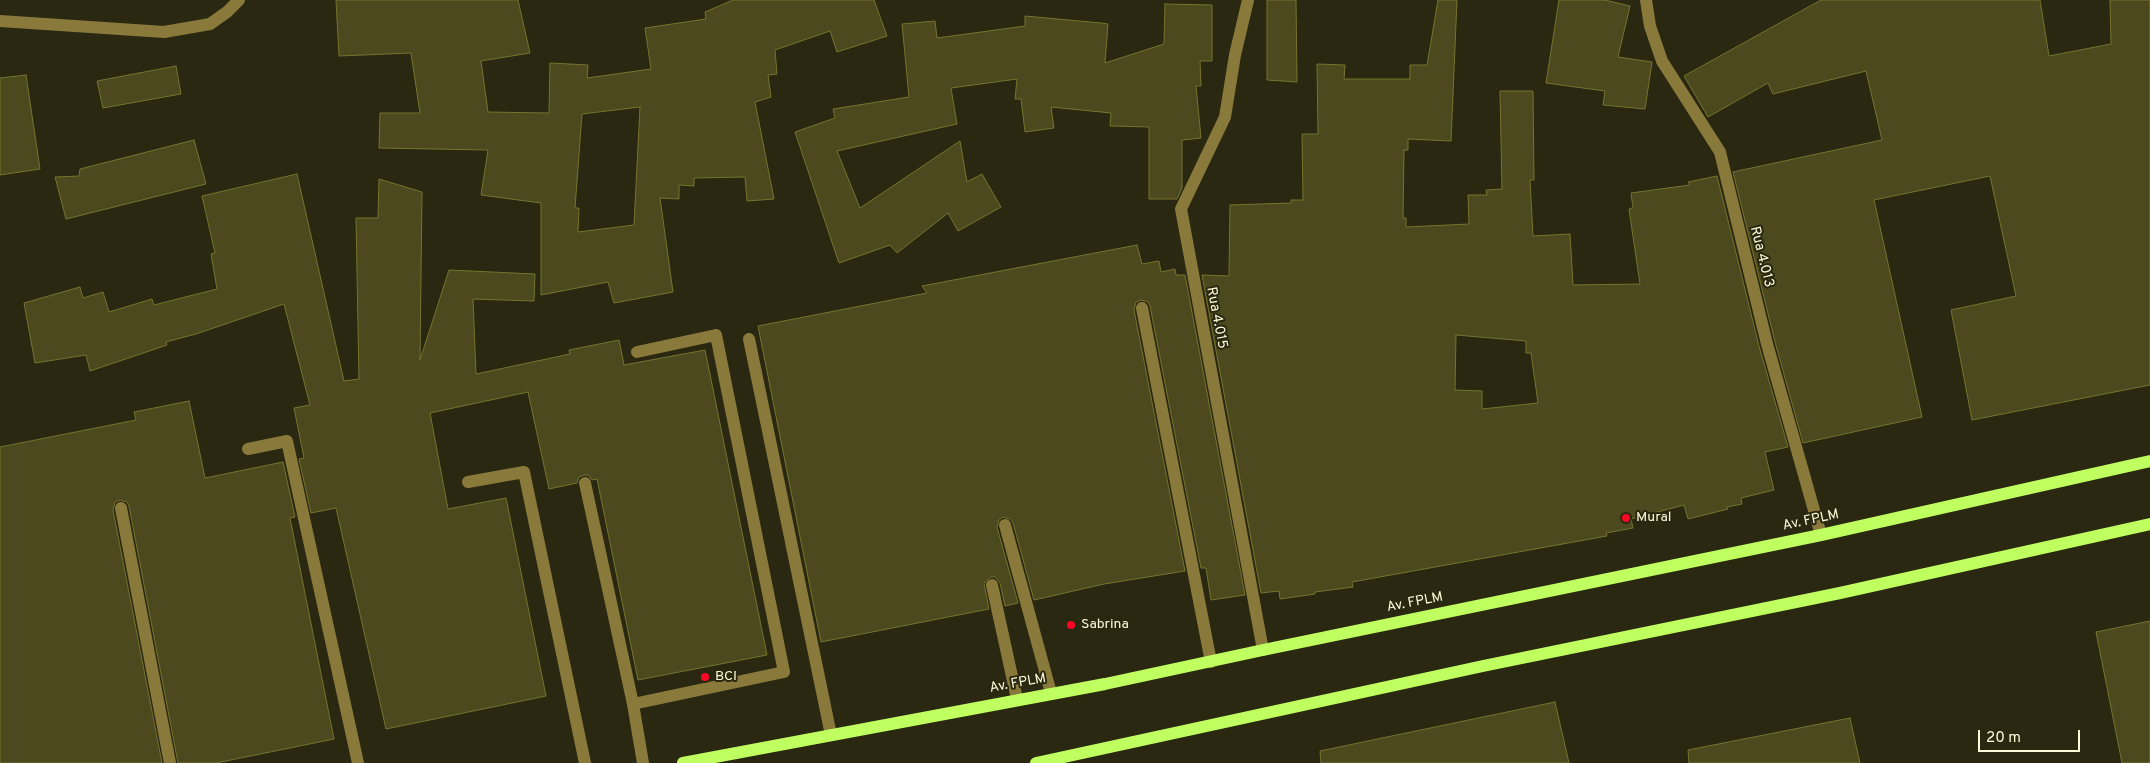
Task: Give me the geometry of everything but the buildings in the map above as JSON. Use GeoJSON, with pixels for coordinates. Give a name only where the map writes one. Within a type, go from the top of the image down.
{"type":"FeatureCollection","features":[{"type":"Feature","properties":{"kind":"main road","name":"Av. FPLM"},"geometry":{"type":"LineString","coordinates":[[683,763],[1016,699],[1105,684],[1821,534],[2150,461]]}},
{"type":"Feature","properties":{"kind":"main road"},"geometry":{"type":"LineString","coordinates":[[1036,763],[1483,666],[1840,593],[2150,524]]}},
{"type":"Feature","properties":{"kind":"street"},"geometry":{"type":"LineString","coordinates":[[0,22],[164,32],[210,24],[227,12],[238,0]]}},
{"type":"Feature","properties":{"kind":"street","name":"Rua 4.015"},"geometry":{"type":"LineString","coordinates":[[1248,0],[1234,56],[1225,117],[1181,209],[1263,650]]}},
{"type":"Feature","properties":{"kind":"street","name":"Rua 4.013"},"geometry":{"type":"LineString","coordinates":[[1646,0],[1650,26],[1662,62],[1720,152],[1768,344],[1821,534]]}},
{"type":"Feature","properties":{"kind":"street"},"geometry":{"type":"LineString","coordinates":[[1142,308],[1211,662]]}},
{"type":"Feature","properties":{"kind":"street"},"geometry":{"type":"LineString","coordinates":[[633,704],[784,672],[716,335],[637,352]]}},
{"type":"Feature","properties":{"kind":"street"},"geometry":{"type":"LineString","coordinates":[[749,339],[831,735]]}},
{"type":"Feature","properties":{"kind":"street"},"geometry":{"type":"LineString","coordinates":[[248,450],[287,441],[358,763]]}},
{"type":"Feature","properties":{"kind":"street"},"geometry":{"type":"LineString","coordinates":[[468,482],[524,472],[585,763]]}},
{"type":"Feature","properties":{"kind":"street"},"geometry":{"type":"LineString","coordinates":[[585,483],[644,763]]}},
{"type":"Feature","properties":{"kind":"street"},"geometry":{"type":"LineString","coordinates":[[121,508],[170,763]]}},
{"type":"Feature","properties":{"kind":"street"},"geometry":{"type":"LineString","coordinates":[[1005,525],[1051,693]]}},
{"type":"Feature","properties":{"kind":"street"},"geometry":{"type":"LineString","coordinates":[[992,585],[1016,699]]}},
{"type":"Feature","properties":{"kind":"place","name":"Mural"},"geometry":{"type":"Point","coordinates":[1626,518]}},
{"type":"Feature","properties":{"kind":"place","name":"Sabrina"},"geometry":{"type":"Point","coordinates":[1071,625]}},
{"type":"Feature","properties":{"kind":"place","name":"BCI"},"geometry":{"type":"Point","coordinates":[705,677]}}]}
